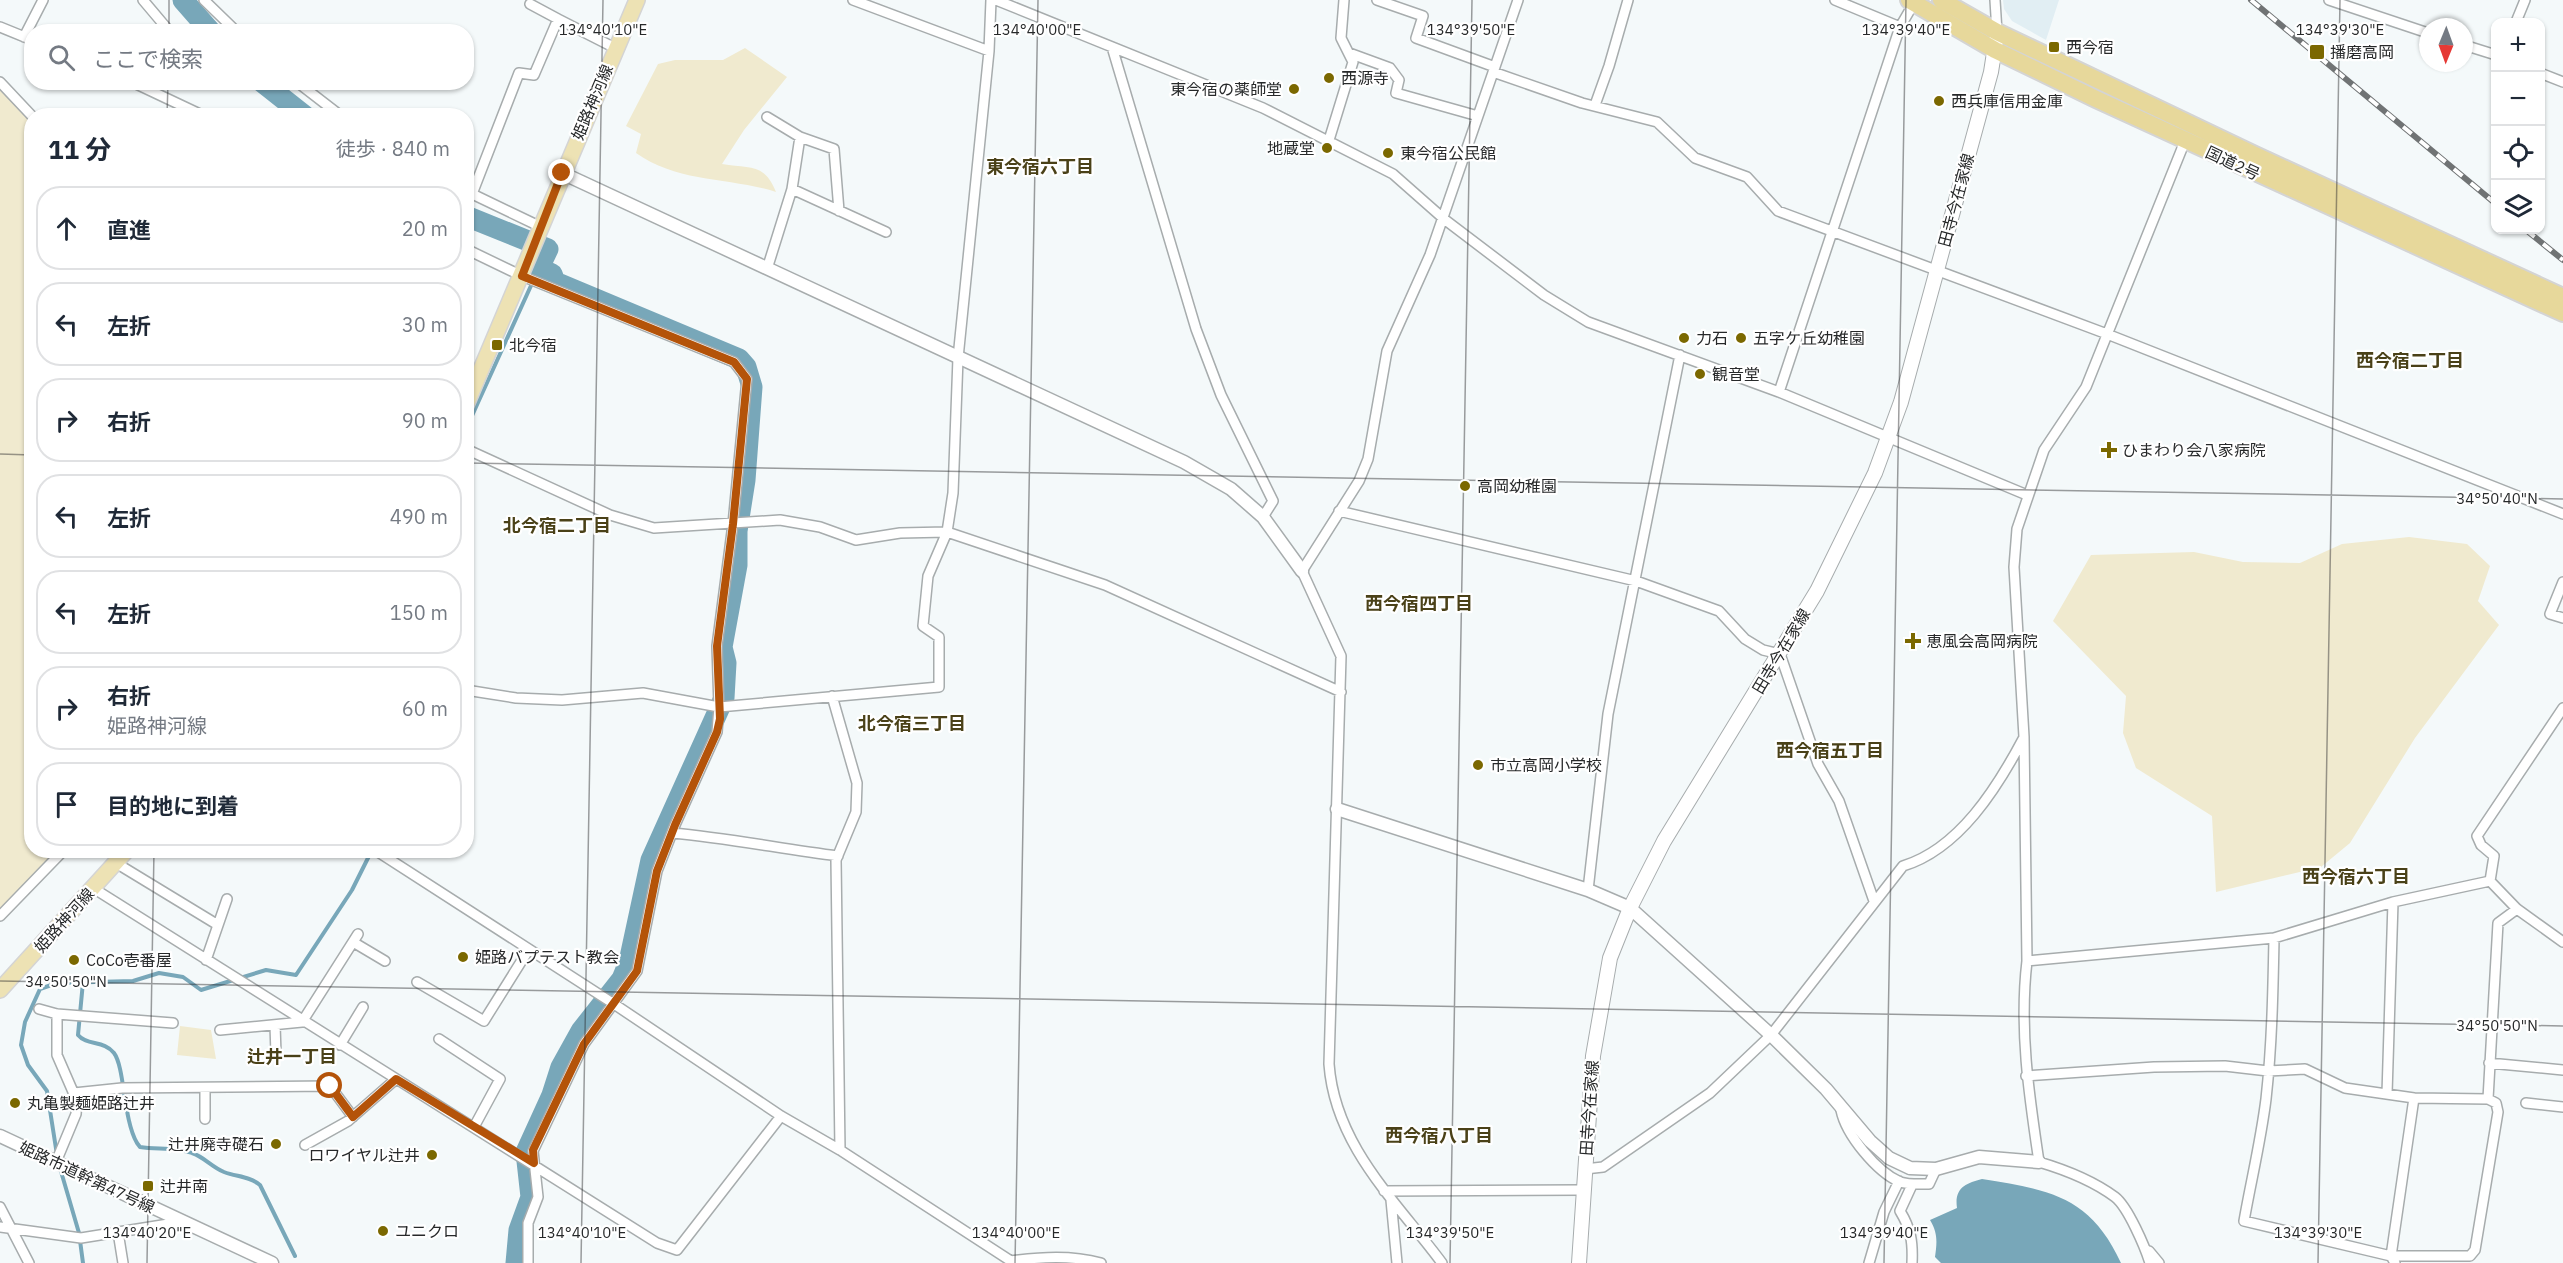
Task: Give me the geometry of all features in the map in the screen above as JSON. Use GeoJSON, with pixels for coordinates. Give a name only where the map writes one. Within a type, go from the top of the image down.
{"type":"FeatureCollection","features":[{"type":"Feature","properties":{"kind":"highway","name":"国道2号"},"geometry":{"type":"LineString","coordinates":[[1941,0],[1997,32],[2500,270],[2563,297]]}},
{"type":"Feature","properties":{"kind":"highway","name":"国道2号"},"geometry":{"type":"LineString","coordinates":[[1912,2],[1995,50],[2185,141],[2563,313]]}},
{"type":"Feature","properties":{"kind":"main road","name":"姫路神河線"},"geometry":{"type":"LineString","coordinates":[[474,386],[636,0]]}},
{"type":"Feature","properties":{"kind":"main road","name":"田寺今在家線"},"geometry":{"type":"LineString","coordinates":[[1579,1263],[1597,1022],[1610,958],[1630,908],[1664,841],[1780,654],[1851,527],[1901,402],[1995,50],[1997,32]]}},
{"type":"Feature","properties":{"kind":"main road","name":"姫路神河線"},"geometry":{"type":"LineString","coordinates":[[0,990],[120,858]]}},
{"type":"Feature","properties":{"kind":"street"},"geometry":{"type":"LineString","coordinates":[[34,24],[43,0]]}},
{"type":"Feature","properties":{"kind":"street"},"geometry":{"type":"LineString","coordinates":[[143,0],[163,24]]}},
{"type":"Feature","properties":{"kind":"street"},"geometry":{"type":"LineString","coordinates":[[204,0],[229,24]]}},
{"type":"Feature","properties":{"kind":"street"},"geometry":{"type":"LineString","coordinates":[[853,0],[989,51]]}},
{"type":"Feature","properties":{"kind":"street"},"geometry":{"type":"LineString","coordinates":[[474,691],[516,698],[562,700],[643,693],[719,708],[939,687],[939,637],[923,626],[928,576],[947,532],[953,493],[958,358],[989,51],[991,0]]}},
{"type":"Feature","properties":{"kind":"street"},"geometry":{"type":"LineString","coordinates":[[996,0],[1263,108],[1393,174],[1444,219],[1544,296],[1588,322],[1779,392],[2027,495]]}},
{"type":"Feature","properties":{"kind":"street"},"geometry":{"type":"LineString","coordinates":[[1329,140],[1353,62],[1341,38],[1344,0]]}},
{"type":"Feature","properties":{"kind":"street"},"geometry":{"type":"LineString","coordinates":[[1377,0],[1423,16],[1416,38],[1595,105],[1657,122],[1695,158],[1747,177],[1778,211],[2107,334],[2563,514]]}},
{"type":"Feature","properties":{"kind":"street"},"geometry":{"type":"LineString","coordinates":[[1302,571],[1359,481],[1368,459],[1387,351],[1444,219],[1518,0]]}},
{"type":"Feature","properties":{"kind":"street"},"geometry":{"type":"LineString","coordinates":[[1595,105],[1628,0]]}},
{"type":"Feature","properties":{"kind":"street"},"geometry":{"type":"LineString","coordinates":[[1835,0],[1900,27]]}},
{"type":"Feature","properties":{"kind":"street"},"geometry":{"type":"LineString","coordinates":[[1995,0],[1997,32]]}},
{"type":"Feature","properties":{"kind":"street"},"geometry":{"type":"LineString","coordinates":[[2330,0],[2419,30]]}},
{"type":"Feature","properties":{"kind":"street"},"geometry":{"type":"LineString","coordinates":[[2518,18],[2525,0]]}},
{"type":"Feature","properties":{"kind":"street"},"geometry":{"type":"LineString","coordinates":[[1779,392],[1900,27],[1912,2]]}},
{"type":"Feature","properties":{"kind":"street"},"geometry":{"type":"LineString","coordinates":[[530,4],[615,48]]}},
{"type":"Feature","properties":{"kind":"street"},"geometry":{"type":"LineString","coordinates":[[474,180],[519,73],[534,75],[558,20]]}},
{"type":"Feature","properties":{"kind":"street"},"geometry":{"type":"LineString","coordinates":[[0,27],[24,37]]}},
{"type":"Feature","properties":{"kind":"street"},"geometry":{"type":"LineString","coordinates":[[1112,46],[1196,329],[1221,395],[1273,501],[1263,517]]}},
{"type":"Feature","properties":{"kind":"street"},"geometry":{"type":"LineString","coordinates":[[2473,48],[2491,53]]}},
{"type":"Feature","properties":{"kind":"street"},"geometry":{"type":"LineString","coordinates":[[1348,53],[1390,68],[1399,80],[1396,93],[1478,116]]}},
{"type":"Feature","properties":{"kind":"street"},"geometry":{"type":"LineString","coordinates":[[2545,75],[2563,82]]}},
{"type":"Feature","properties":{"kind":"street"},"geometry":{"type":"LineString","coordinates":[[0,82],[24,108]]}},
{"type":"Feature","properties":{"kind":"street"},"geometry":{"type":"LineString","coordinates":[[160,90],[190,108]]}},
{"type":"Feature","properties":{"kind":"street"},"geometry":{"type":"LineString","coordinates":[[307,90],[331,108]]}},
{"type":"Feature","properties":{"kind":"street"},"geometry":{"type":"LineString","coordinates":[[767,117],[800,137],[834,149],[839,211]]}},
{"type":"Feature","properties":{"kind":"street"},"geometry":{"type":"LineString","coordinates":[[767,269],[792,189],[800,137]]}},
{"type":"Feature","properties":{"kind":"street"},"geometry":{"type":"LineString","coordinates":[[2039,1162],[2026,1076],[2023,994],[2027,961],[2024,737],[2014,567],[2017,529],[2044,450],[2086,387],[2185,141]]}},
{"type":"Feature","properties":{"kind":"street"},"geometry":{"type":"LineString","coordinates":[[562,173],[1185,462],[1231,489],[1263,517],[1302,571],[1341,656],[1330,1085],[1356,1151],[1384,1191],[1442,1263]]}},
{"type":"Feature","properties":{"kind":"street"},"geometry":{"type":"LineString","coordinates":[[792,189],[886,232]]}},
{"type":"Feature","properties":{"kind":"street"},"geometry":{"type":"LineString","coordinates":[[474,195],[541,229]]}},
{"type":"Feature","properties":{"kind":"street"},"geometry":{"type":"LineString","coordinates":[[474,252],[734,362],[747,379],[733,524],[717,646],[719,708],[717,732],[657,871],[637,971],[584,1044],[563,1083],[533,1150],[538,1197],[528,1223],[528,1263]]}},
{"type":"Feature","properties":{"kind":"street"},"geometry":{"type":"LineString","coordinates":[[1588,890],[1608,714],[1680,356]]}},
{"type":"Feature","properties":{"kind":"street"},"geometry":{"type":"LineString","coordinates":[[474,452],[610,515],[654,528],[780,520],[820,527],[856,540],[900,533],[947,532],[1105,585],[1341,692]]}},
{"type":"Feature","properties":{"kind":"street"},"geometry":{"type":"LineString","coordinates":[[1340,511],[1636,580],[1719,611],[1745,639],[1763,650],[1780,654],[1818,764],[1839,801],[1874,901]]}},
{"type":"Feature","properties":{"kind":"street"},"geometry":{"type":"LineString","coordinates":[[2563,582],[2550,615],[2563,618]]}},
{"type":"Feature","properties":{"kind":"street"},"geometry":{"type":"LineString","coordinates":[[832,696],[857,783],[856,812],[838,856],[840,1150]]}},
{"type":"Feature","properties":{"kind":"street"},"geometry":{"type":"LineString","coordinates":[[2490,881],[2494,856],[2481,845],[2477,836],[2563,708]]}},
{"type":"Feature","properties":{"kind":"street"},"geometry":{"type":"LineString","coordinates":[[1585,1169],[1603,1167],[1710,1093],[1771,1035],[1903,866],[1921,860],[1938,850],[1970,818],[2008,768],[2024,737]]}},
{"type":"Feature","properties":{"kind":"street"},"geometry":{"type":"LineString","coordinates":[[1337,809],[1588,890],[1630,908],[1771,1035],[1840,1106],[1870,1141],[1889,1158],[1910,1168],[1936,1169],[1979,1157],[2039,1162],[2072,1172],[2117,1198],[2145,1248],[2150,1263]]}},
{"type":"Feature","properties":{"kind":"street"},"geometry":{"type":"LineString","coordinates":[[672,833],[724,838],[772,848],[838,856]]}},
{"type":"Feature","properties":{"kind":"street"},"geometry":{"type":"LineString","coordinates":[[0,916],[56,858]]}},
{"type":"Feature","properties":{"kind":"street"},"geometry":{"type":"LineString","coordinates":[[387,858],[782,1116],[840,1150],[1012,1262],[1048,1256],[1085,1259],[1101,1263]]}},
{"type":"Feature","properties":{"kind":"street"},"geometry":{"type":"LineString","coordinates":[[116,863],[219,925]]}},
{"type":"Feature","properties":{"kind":"street"},"geometry":{"type":"LineString","coordinates":[[2027,961],[2274,938],[2393,902],[2490,881]]}},
{"type":"Feature","properties":{"kind":"street"},"geometry":{"type":"LineString","coordinates":[[2490,881],[2517,909],[2563,942]]}},
{"type":"Feature","properties":{"kind":"street"},"geometry":{"type":"LineString","coordinates":[[93,888],[302,1022],[534,1163],[657,1243],[677,1250],[782,1116]]}},
{"type":"Feature","properties":{"kind":"street"},"geometry":{"type":"LineString","coordinates":[[206,960],[227,899]]}},
{"type":"Feature","properties":{"kind":"street"},"geometry":{"type":"LineString","coordinates":[[2387,1094],[2393,902]]}},
{"type":"Feature","properties":{"kind":"street"},"geometry":{"type":"LineString","coordinates":[[2488,1099],[2498,923],[2517,909]]}},
{"type":"Feature","properties":{"kind":"street"},"geometry":{"type":"LineString","coordinates":[[302,1022],[355,938],[385,961]]}},
{"type":"Feature","properties":{"kind":"street"},"geometry":{"type":"LineString","coordinates":[[2026,1076],[2089,1074],[2154,1067],[2225,1066],[2268,1071],[2304,1069],[2345,1088],[2414,1098],[2488,1099],[2496,1103],[2498,1112],[2475,1250],[2470,1256],[2393,1259],[2244,1221],[2265,1102],[2268,1071],[2272,1026],[2274,938]]}},
{"type":"Feature","properties":{"kind":"street"},"geometry":{"type":"LineString","coordinates":[[417,982],[484,1021],[529,949]]}},
{"type":"Feature","properties":{"kind":"street"},"geometry":{"type":"LineString","coordinates":[[340,1045],[363,1007]]}},
{"type":"Feature","properties":{"kind":"street"},"geometry":{"type":"LineString","coordinates":[[39,1009],[57,1014],[172,1023]]}},
{"type":"Feature","properties":{"kind":"street"},"geometry":{"type":"LineString","coordinates":[[56,1162],[76,1114],[77,1101],[57,1055],[57,1014]]}},
{"type":"Feature","properties":{"kind":"street"},"geometry":{"type":"LineString","coordinates":[[220,1030],[302,1022]]}},
{"type":"Feature","properties":{"kind":"street"},"geometry":{"type":"LineString","coordinates":[[275,1024],[276,1054]]}},
{"type":"Feature","properties":{"kind":"street"},"geometry":{"type":"LineString","coordinates":[[439,1039],[500,1079],[474,1127]]}},
{"type":"Feature","properties":{"kind":"street"},"geometry":{"type":"LineString","coordinates":[[2489,1063],[2563,1070]]}},
{"type":"Feature","properties":{"kind":"street"},"geometry":{"type":"LineString","coordinates":[[305,1145],[353,1117],[396,1079]]}},
{"type":"Feature","properties":{"kind":"street"},"geometry":{"type":"LineString","coordinates":[[74,1094],[122,1088],[330,1086],[353,1117]]}},
{"type":"Feature","properties":{"kind":"street"},"geometry":{"type":"LineString","coordinates":[[205,1088],[205,1119]]}},
{"type":"Feature","properties":{"kind":"street"},"geometry":{"type":"LineString","coordinates":[[2393,1259],[2414,1098]]}},
{"type":"Feature","properties":{"kind":"street"},"geometry":{"type":"LineString","coordinates":[[2526,1103],[2563,1107]]}},
{"type":"Feature","properties":{"kind":"street"},"geometry":{"type":"LineString","coordinates":[[1840,1106],[1846,1125],[1867,1156],[1899,1181],[1912,1185],[1929,1184],[1935,1176],[1936,1169]]}},
{"type":"Feature","properties":{"kind":"street","name":"姫路市道幹第47号線"},"geometry":{"type":"LineString","coordinates":[[0,1136],[272,1263]]}},
{"type":"Feature","properties":{"kind":"street"},"geometry":{"type":"LineString","coordinates":[[1869,1263],[1884,1212],[1899,1181]]}},
{"type":"Feature","properties":{"kind":"street"},"geometry":{"type":"LineString","coordinates":[[1912,1185],[1900,1211],[1909,1226],[1912,1263]]}},
{"type":"Feature","properties":{"kind":"street"},"geometry":{"type":"LineString","coordinates":[[1384,1191],[1583,1190]]}},
{"type":"Feature","properties":{"kind":"street"},"geometry":{"type":"LineString","coordinates":[[1391,1200],[1397,1263]]}},
{"type":"Feature","properties":{"kind":"street"},"geometry":{"type":"LineString","coordinates":[[0,1207],[14,1230],[29,1263]]}},
{"type":"Feature","properties":{"kind":"street"},"geometry":{"type":"LineString","coordinates":[[0,1227],[81,1238],[181,1222]]}},
{"type":"Feature","properties":{"kind":"street"},"geometry":{"type":"LineString","coordinates":[[118,1232],[123,1263]]}},
{"type":"Feature","properties":{"kind":"street"},"geometry":{"type":"LineString","coordinates":[[2145,1248],[2159,1263]]}},
{"type":"Feature","properties":{"kind":"shaded area"},"geometry":{"type":"Polygon","coordinates":[[[2003,0],[2059,0],[2046,40],[2012,21],[2004,9],[2003,0]]]}},
{"type":"Feature","properties":{"kind":"shaded area"},"geometry":{"type":"Polygon","coordinates":[[[745,48],[787,77],[744,130],[722,164],[761,171],[776,192],[686,175],[652,163],[636,153],[641,134],[626,126],[658,64],[675,60],[723,60],[745,48]]]}},
{"type":"Feature","properties":{"kind":"shaded area"},"geometry":{"type":"Polygon","coordinates":[[[0,86],[24,115],[24,858],[51,858],[0,911],[0,86]]]}},
{"type":"Feature","properties":{"kind":"shaded area"},"geometry":{"type":"Polygon","coordinates":[[[2409,537],[2467,544],[2490,566],[2478,601],[2499,625],[2415,738],[2350,843],[2321,867],[2216,892],[2212,816],[2136,768],[2123,733],[2126,696],[2053,621],[2091,555],[2194,552],[2243,562],[2300,563],[2342,544],[2409,537]]]}},
{"type":"Feature","properties":{"kind":"shaded area"},"geometry":{"type":"Polygon","coordinates":[[[180,1026],[211,1030],[216,1059],[177,1055],[180,1026]]]}},
{"type":"Feature","properties":{"kind":"water"},"geometry":{"type":"Polygon","coordinates":[[[1982,1179],[2028,1187],[2065,1200],[2096,1223],[2121,1263],[1941,1263],[1935,1257],[1936,1238],[1930,1220],[1957,1208],[1959,1191],[1971,1182],[1982,1179]]]}},
{"type":"Feature","properties":{"kind":"waterway"},"geometry":{"type":"LineString","coordinates":[[183,0],[204,24]]}},
{"type":"Feature","properties":{"kind":"waterway"},"geometry":{"type":"LineString","coordinates":[[272,90],[295,108]]}},
{"type":"Feature","properties":{"kind":"waterway"},"geometry":{"type":"LineString","coordinates":[[474,219],[548,249],[539,268],[552,274],[555,282],[739,359],[746,367],[752,387],[745,480],[737,531],[737,565],[722,647],[726,663],[724,698],[651,860],[629,962],[622,979],[581,1031],[561,1067],[552,1095],[526,1152],[531,1197],[519,1230],[516,1263]]}},
{"type":"Feature","properties":{"kind":"waterway"},"geometry":{"type":"LineString","coordinates":[[474,411],[539,268]]}},
{"type":"Feature","properties":{"kind":"waterway"},"geometry":{"type":"LineString","coordinates":[[57,1155],[47,1091],[28,1065],[21,1045],[25,1022],[40,989],[57,983],[133,981],[159,973],[183,977],[201,990],[266,970],[296,975],[352,890],[368,858]]}},
{"type":"Feature","properties":{"kind":"waterway"},"geometry":{"type":"LineString","coordinates":[[83,982],[78,1035],[86,1041],[110,1049],[118,1060],[132,1133],[140,1147],[192,1153],[224,1172],[256,1182],[260,1185],[295,1256]]}},
{"type":"Feature","properties":{"kind":"waterway"},"geometry":{"type":"LineString","coordinates":[[60,1168],[79,1233],[83,1263]]}},
{"type":"Feature","properties":{"kind":"railway"},"geometry":{"type":"LineString","coordinates":[[2251,0],[2491,200]]}},
{"type":"Feature","properties":{"kind":"railway"},"geometry":{"type":"LineString","coordinates":[[2531,234],[2563,260]]}},
{"type":"Feature","properties":{"kind":"place","name":"西今宿"},"geometry":{"type":"Point","coordinates":[2054,47]}},
{"type":"Feature","properties":{"kind":"place","name":"播磨高岡"},"geometry":{"type":"Point","coordinates":[2317,52]}},
{"type":"Feature","properties":{"kind":"place","name":"西源寺"},"geometry":{"type":"Point","coordinates":[1329,78]}},
{"type":"Feature","properties":{"kind":"place","name":"東今宿の薬師堂"},"geometry":{"type":"Point","coordinates":[1294,89]}},
{"type":"Feature","properties":{"kind":"place","name":"西兵庫信用金庫"},"geometry":{"type":"Point","coordinates":[1939,101]}},
{"type":"Feature","properties":{"kind":"place","name":"地蔵堂"},"geometry":{"type":"Point","coordinates":[1327,148]}},
{"type":"Feature","properties":{"kind":"place","name":"東今宿公民館"},"geometry":{"type":"Point","coordinates":[1388,153]}},
{"type":"Feature","properties":{"kind":"place","name":"力石"},"geometry":{"type":"Point","coordinates":[1684,338]}},
{"type":"Feature","properties":{"kind":"place","name":"五字ケ丘幼稚園"},"geometry":{"type":"Point","coordinates":[1741,338]}},
{"type":"Feature","properties":{"kind":"place","name":"北今宿"},"geometry":{"type":"Point","coordinates":[497,345]}},
{"type":"Feature","properties":{"kind":"place","name":"観音堂"},"geometry":{"type":"Point","coordinates":[1700,374]}},
{"type":"Feature","properties":{"kind":"place","name":"ひまわり会八家病院"},"geometry":{"type":"Point","coordinates":[2109,450]}},
{"type":"Feature","properties":{"kind":"place","name":"高岡幼稚園"},"geometry":{"type":"Point","coordinates":[1465,486]}},
{"type":"Feature","properties":{"kind":"place","name":"恵風会高岡病院"},"geometry":{"type":"Point","coordinates":[1913,641]}},
{"type":"Feature","properties":{"kind":"place","name":"市立高岡小学校"},"geometry":{"type":"Point","coordinates":[1478,765]}},
{"type":"Feature","properties":{"kind":"place","name":"姫路バプテスト教会"},"geometry":{"type":"Point","coordinates":[463,957]}},
{"type":"Feature","properties":{"kind":"place","name":"CoCo壱番屋"},"geometry":{"type":"Point","coordinates":[74,960]}},
{"type":"Feature","properties":{"kind":"place","name":"丸亀製麺姫路辻井"},"geometry":{"type":"Point","coordinates":[15,1103]}},
{"type":"Feature","properties":{"kind":"place","name":"辻井廃寺礎石"},"geometry":{"type":"Point","coordinates":[276,1144]}},
{"type":"Feature","properties":{"kind":"place","name":"ロワイヤル辻井"},"geometry":{"type":"Point","coordinates":[432,1155]}},
{"type":"Feature","properties":{"kind":"place","name":"辻井南"},"geometry":{"type":"Point","coordinates":[148,1186]}},
{"type":"Feature","properties":{"kind":"place","name":"ユニクロ"},"geometry":{"type":"Point","coordinates":[383,1231]}},
{"type":"Feature","properties":{"kind":"district","name":"東今宿六丁目"},"geometry":{"type":"Point","coordinates":[1040,166]}},
{"type":"Feature","properties":{"kind":"district","name":"西今宿二丁目"},"geometry":{"type":"Point","coordinates":[2410,360]}},
{"type":"Feature","properties":{"kind":"district","name":"北今宿二丁目"},"geometry":{"type":"Point","coordinates":[557,525]}},
{"type":"Feature","properties":{"kind":"district","name":"西今宿四丁目"},"geometry":{"type":"Point","coordinates":[1419,603]}},
{"type":"Feature","properties":{"kind":"district","name":"北今宿三丁目"},"geometry":{"type":"Point","coordinates":[912,723]}},
{"type":"Feature","properties":{"kind":"district","name":"西今宿五丁目"},"geometry":{"type":"Point","coordinates":[1830,750]}},
{"type":"Feature","properties":{"kind":"district","name":"西今宿六丁目"},"geometry":{"type":"Point","coordinates":[2356,876]}},
{"type":"Feature","properties":{"kind":"district","name":"辻井一丁目"},"geometry":{"type":"Point","coordinates":[292,1056]}},
{"type":"Feature","properties":{"kind":"district","name":"西今宿八丁目"},"geometry":{"type":"Point","coordinates":[1439,1135]}},
{"type":"Feature","properties":{"kind":"route"},"geometry":{"type":"LineString","coordinates":[[330,1086],[353,1117],[396,1079],[534,1163],[533,1150],[563,1083],[584,1044],[637,971],[657,871],[717,732],[720,719],[717,646],[733,524],[747,379],[734,362],[522,276],[562,173]]}}]}
